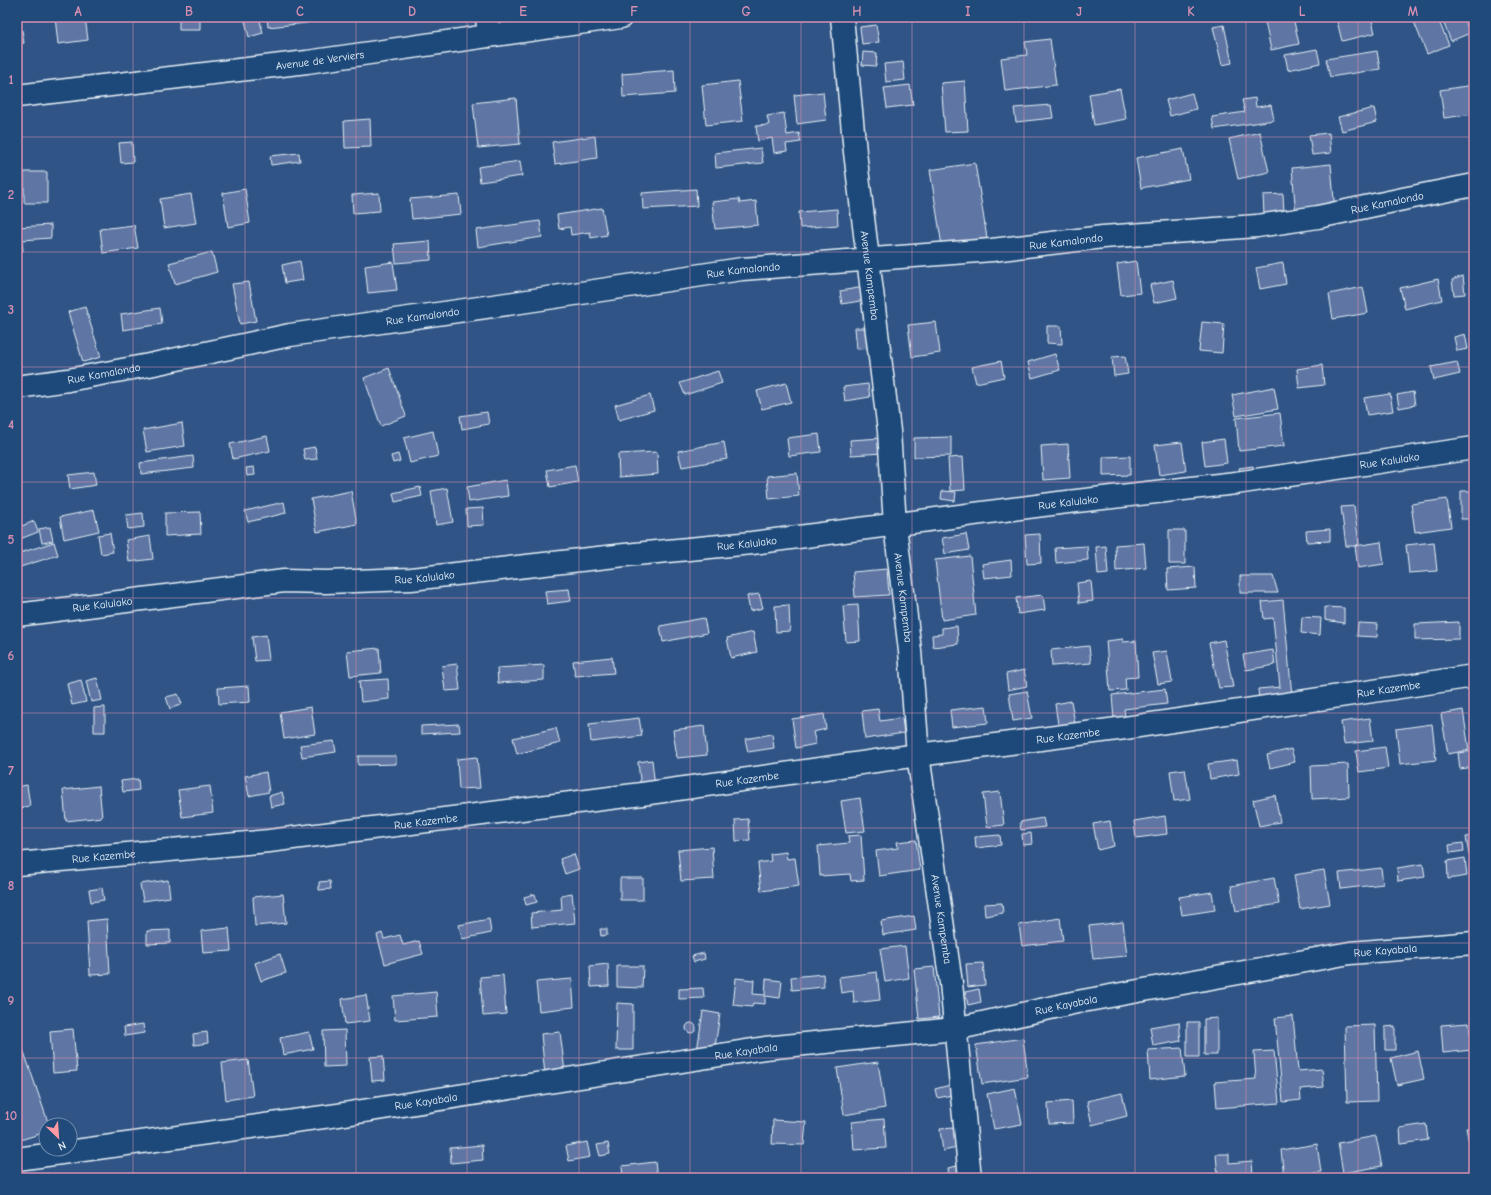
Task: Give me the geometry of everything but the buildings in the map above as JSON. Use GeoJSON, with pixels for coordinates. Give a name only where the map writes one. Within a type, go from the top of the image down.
{"type":"FeatureCollection","features":[{"type":"Feature","properties":{"kind":"street","name":"Avenue de Verviers"},"geometry":{"type":"LineString","coordinates":[[17,96],[307,62],[488,27],[621,17]]}},
{"type":"Feature","properties":{"kind":"street","name":"Avenue Kampemba"},"geometry":{"type":"LineString","coordinates":[[842,17],[855,152],[889,431],[895,525],[910,651],[918,755],[951,983],[970,1178]]}},
{"type":"Feature","properties":{"kind":"street","name":"Rue Kamalondo"},"geometry":{"type":"LineString","coordinates":[[17,387],[68,380],[142,366],[290,335],[506,305],[742,269],[992,250],[1104,236],[1257,226],[1318,217],[1474,185]]}},
{"type":"Feature","properties":{"kind":"street","name":"Rue Kalulako"},"geometry":{"type":"LineString","coordinates":[[17,615],[284,581],[326,582],[411,579],[625,555],[752,544],[1059,503],[1236,483],[1474,448]]}},
{"type":"Feature","properties":{"kind":"street","name":"Rue Kazembe"},"geometry":{"type":"LineString","coordinates":[[17,864],[269,841],[413,824],[1125,728],[1474,676]]}},
{"type":"Feature","properties":{"kind":"street","name":"Rue Kayabala"},"geometry":{"type":"LineString","coordinates":[[17,1159],[338,1115],[765,1048],[955,1028],[1077,1002],[1350,953],[1474,943]]}}]}
